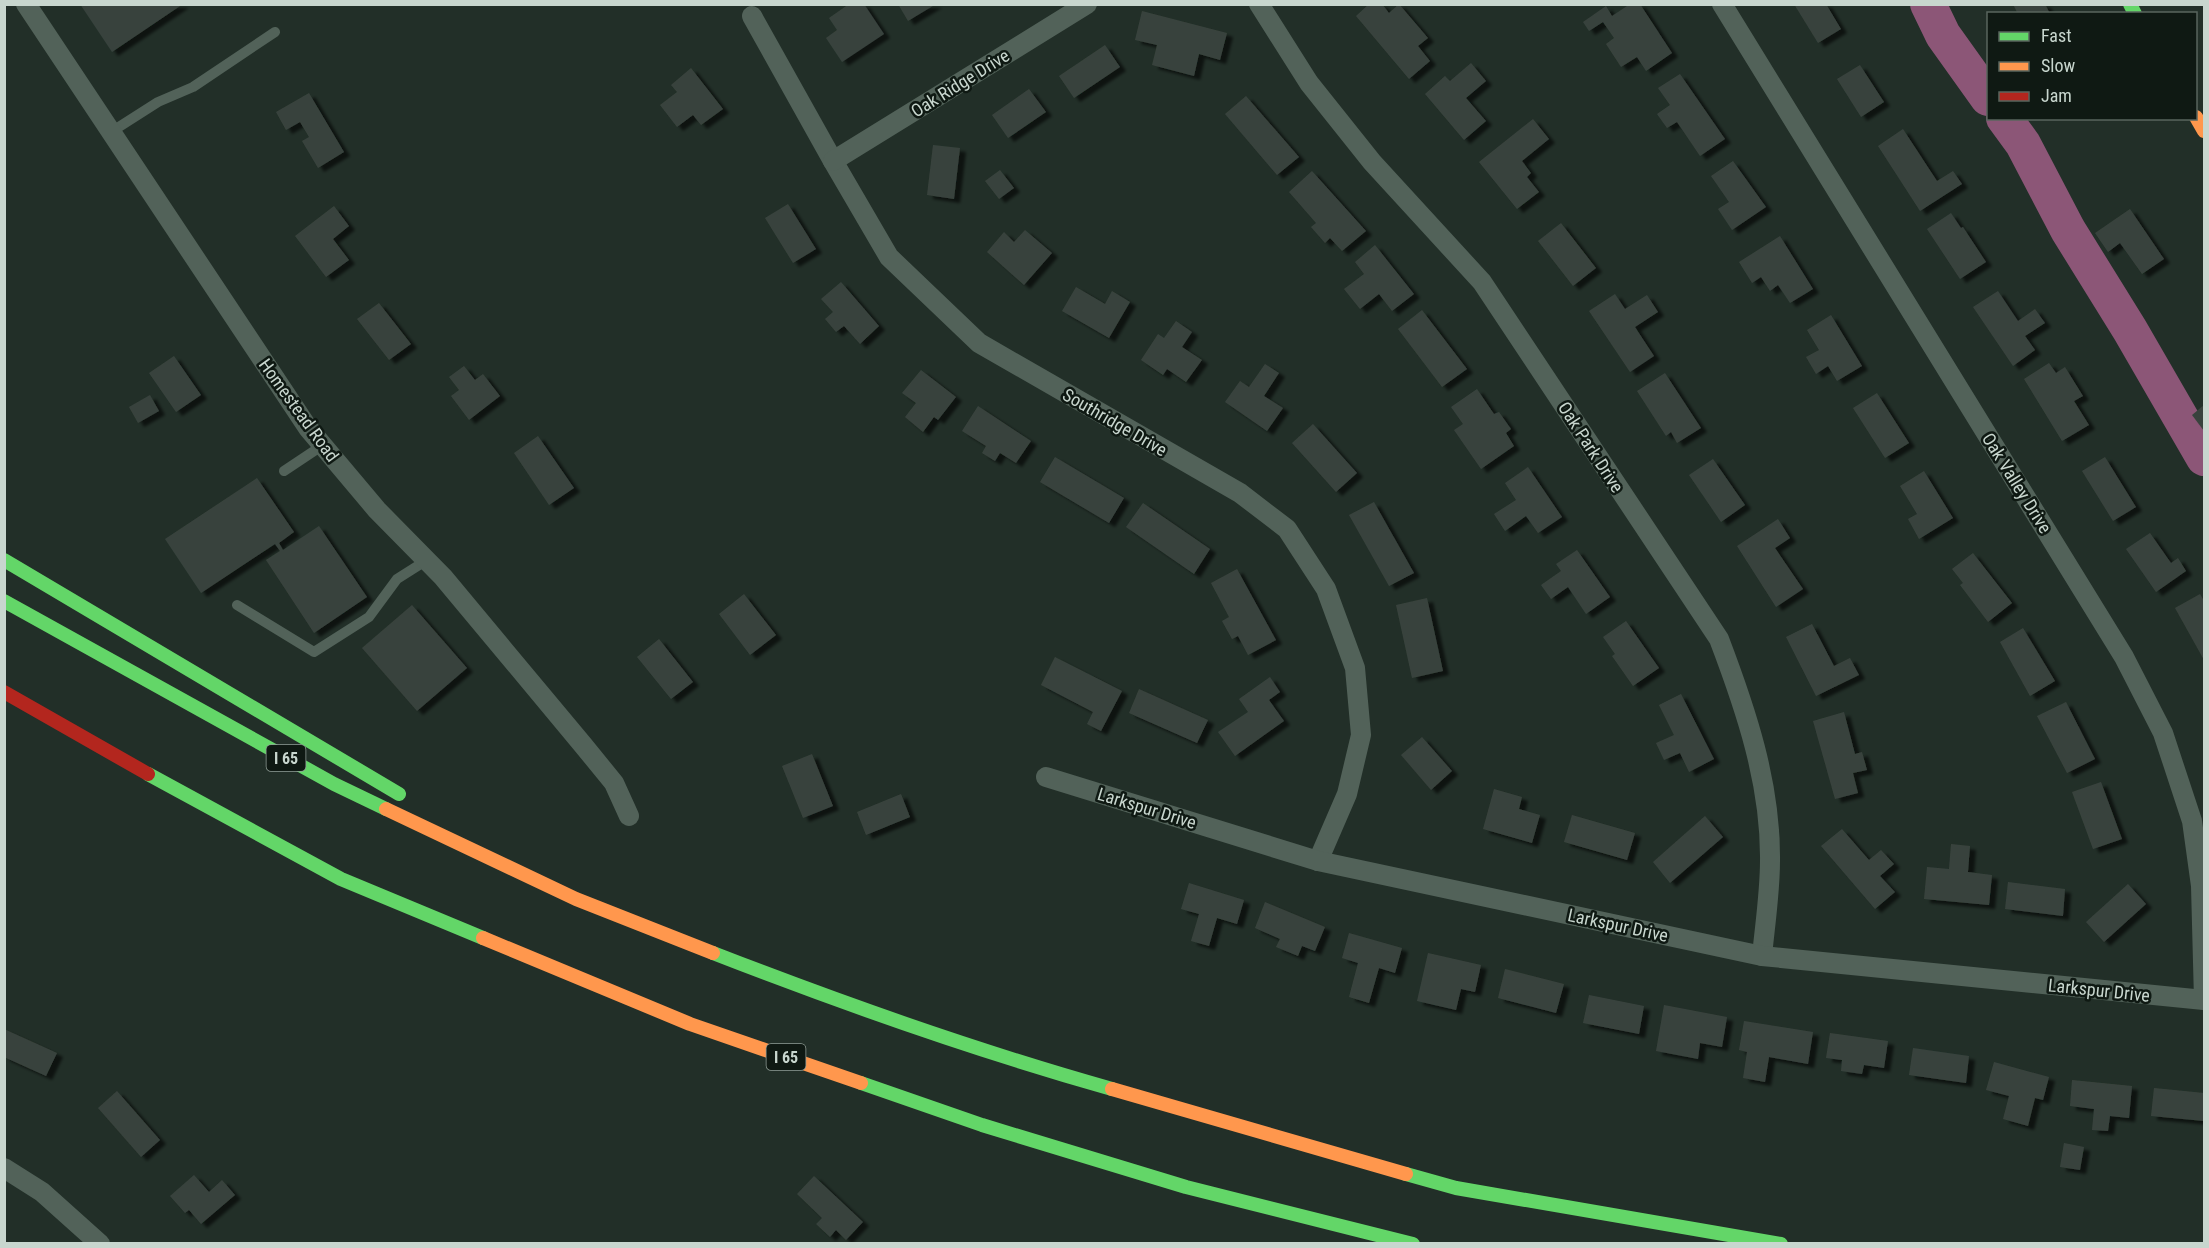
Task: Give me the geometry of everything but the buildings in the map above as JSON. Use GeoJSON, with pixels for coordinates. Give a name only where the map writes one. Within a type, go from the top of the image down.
{"type":"FeatureCollection","features":[{"type":"Feature","properties":{"kind":"main road"},"geometry":{"type":"LineString","coordinates":[[4,560],[412,802]]}},
{"type":"Feature","properties":{"kind":"main road","name":"I 65"},"geometry":{"type":"LineString","coordinates":[[4,601],[334,784],[576,899],[792,984],[1038,1068],[1456,1188],[1781,1244]]}},
{"type":"Feature","properties":{"kind":"main road","name":"I 65"},"geometry":{"type":"LineString","coordinates":[[4,692],[187,796],[341,879],[690,1024],[982,1125],[1175,1184],[1413,1244]]}},
{"type":"Feature","properties":{"kind":"main road"},"geometry":{"type":"LineString","coordinates":[[26,720],[187,796]]}},
{"type":"Feature","properties":{"kind":"main road"},"geometry":{"type":"LineString","coordinates":[[443,820],[576,899]]}},
{"type":"Feature","properties":{"kind":"street","name":"Homestead Road"},"geometry":{"type":"LineString","coordinates":[[27,4],[308,428],[377,510],[443,577],[614,783],[629,816]]}},
{"type":"Feature","properties":{"kind":"street","name":"Oak Ridge Drive"},"geometry":{"type":"LineString","coordinates":[[833,161],[1087,4]]}},
{"type":"Feature","properties":{"kind":"street","name":"Oak Park Drive"},"geometry":{"type":"LineString","coordinates":[[1259,4],[1309,83],[1372,162],[1482,282],[1719,639],[1740,694],[1764,783],[1770,860],[1762,956]]}},
{"type":"Feature","properties":{"kind":"street","name":"Oak Valley Drive"},"geometry":{"type":"LineString","coordinates":[[1722,4],[2124,657],[2163,733],[2192,822],[2201,886],[2204,1000]]}},
{"type":"Feature","properties":{"kind":"street","name":"Southridge Drive"},"geometry":{"type":"LineString","coordinates":[[752,16],[890,257],[979,343],[1240,493],[1287,529],[1326,589],[1356,679],[1360,735],[1347,794],[1318,861]]}},
{"type":"Feature","properties":{"kind":"street","name":"Larkspur Drive"},"geometry":{"type":"LineString","coordinates":[[1046,777],[1318,861],[1762,956],[2204,1000]]}},
{"type":"Feature","properties":{"kind":"street"},"geometry":{"type":"LineString","coordinates":[[4,1168],[42,1192],[100,1244]]}},
{"type":"Feature","properties":{"kind":"lane"},"geometry":{"type":"LineString","coordinates":[[111,132],[158,102],[193,87],[275,32]]}},
{"type":"Feature","properties":{"kind":"lane"},"geometry":{"type":"LineString","coordinates":[[284,471],[323,446]]}},
{"type":"Feature","properties":{"kind":"lane"},"geometry":{"type":"LineString","coordinates":[[237,605],[314,652],[369,617],[397,579],[426,560]]}},
{"type":"Feature","properties":{"kind":"waterway"},"geometry":{"type":"LineString","coordinates":[[1928,4],[1943,35],[1987,97]]}},
{"type":"Feature","properties":{"kind":"waterway"},"geometry":{"type":"LineString","coordinates":[[2005,120],[2023,144],[2068,230],[2130,330],[2204,458]]}},
{"type":"Feature","properties":{"kind":"traffic: fast"},"geometry":{"type":"LineString","coordinates":[[2130,4],[2134,12]]}},
{"type":"Feature","properties":{"kind":"traffic: fast"},"geometry":{"type":"LineString","coordinates":[[4,560],[399,794]]}},
{"type":"Feature","properties":{"kind":"traffic: fast"},"geometry":{"type":"LineString","coordinates":[[4,601],[334,784],[386,809]]}},
{"type":"Feature","properties":{"kind":"traffic: fast"},"geometry":{"type":"LineString","coordinates":[[148,774],[341,879],[483,938]]}},
{"type":"Feature","properties":{"kind":"traffic: fast"},"geometry":{"type":"LineString","coordinates":[[713,953],[911,1026],[1112,1089]]}},
{"type":"Feature","properties":{"kind":"traffic: fast"},"geometry":{"type":"LineString","coordinates":[[861,1083],[982,1125],[1186,1187],[1413,1244]]}},
{"type":"Feature","properties":{"kind":"traffic: fast"},"geometry":{"type":"LineString","coordinates":[[1406,1174],[1456,1188],[1781,1244]]}},
{"type":"Feature","properties":{"kind":"traffic: slow"},"geometry":{"type":"LineString","coordinates":[[2197,119],[2204,131]]}},
{"type":"Feature","properties":{"kind":"traffic: slow"},"geometry":{"type":"LineString","coordinates":[[386,809],[576,899],[713,953]]}},
{"type":"Feature","properties":{"kind":"traffic: slow"},"geometry":{"type":"LineString","coordinates":[[483,938],[690,1024],[861,1083]]}},
{"type":"Feature","properties":{"kind":"traffic: slow"},"geometry":{"type":"LineString","coordinates":[[1112,1089],[1406,1174]]}},
{"type":"Feature","properties":{"kind":"traffic: jam"},"geometry":{"type":"LineString","coordinates":[[4,692],[148,774]]}}]}
